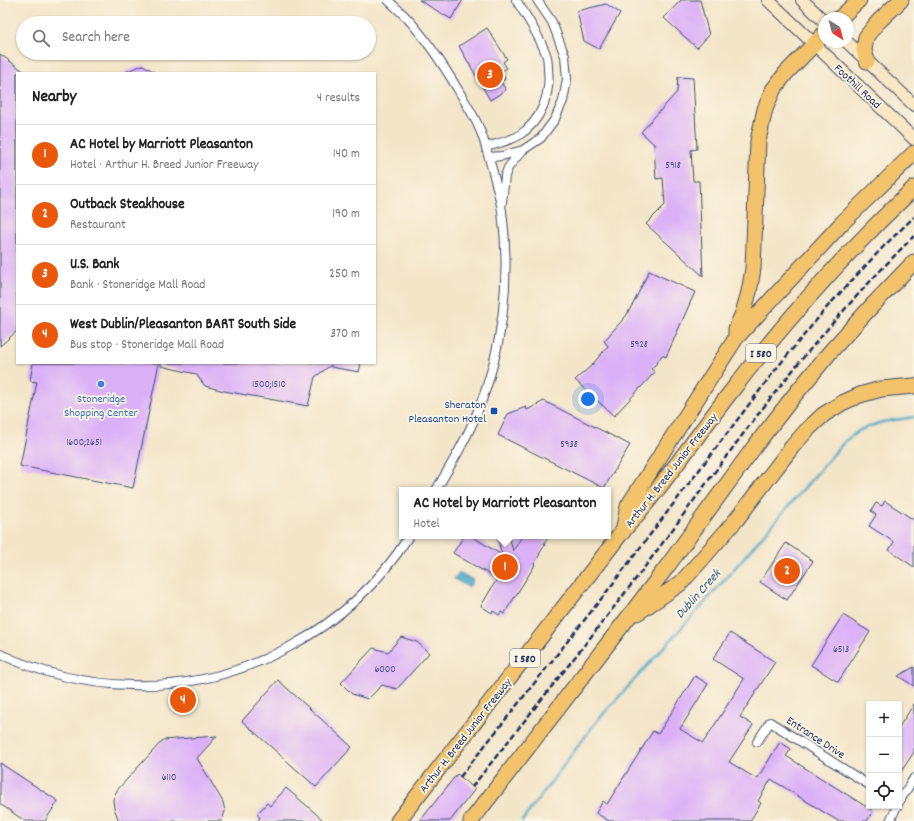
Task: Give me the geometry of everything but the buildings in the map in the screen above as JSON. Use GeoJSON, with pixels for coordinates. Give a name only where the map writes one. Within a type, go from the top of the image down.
{"type":"FeatureCollection","features":[{"type":"Feature","properties":{"kind":"highway"},"geometry":{"type":"LineString","coordinates":[[846,12],[859,0]]}},
{"type":"Feature","properties":{"kind":"highway"},"geometry":{"type":"LineString","coordinates":[[867,61],[864,50],[866,37],[878,22],[901,0]]}},
{"type":"Feature","properties":{"kind":"highway"},"geometry":{"type":"LineString","coordinates":[[736,338],[736,329],[743,313],[753,269],[758,141],[765,109],[773,90],[786,73],[818,40]]}},
{"type":"Feature","properties":{"kind":"highway"},"geometry":{"type":"LineString","coordinates":[[622,532],[628,506],[736,338],[842,223],[914,153]]}},
{"type":"Feature","properties":{"kind":"highway","name":"Arthur H. Breed Junior Freeway"},"geometry":{"type":"LineString","coordinates":[[398,821],[622,532],[640,512],[753,363],[802,304],[841,261],[881,219],[914,188]]}},
{"type":"Feature","properties":{"kind":"highway"},"geometry":{"type":"LineString","coordinates":[[471,821],[666,568],[755,446],[793,397],[830,352],[914,262]]}},
{"type":"Feature","properties":{"kind":"highway"},"geometry":{"type":"LineString","coordinates":[[627,619],[681,583],[736,520],[792,446],[823,415],[842,403],[860,395],[881,389],[914,386]]}},
{"type":"Feature","properties":{"kind":"highway"},"geometry":{"type":"LineString","coordinates":[[388,821],[426,785]]}},
{"type":"Feature","properties":{"kind":"main road","name":"Foothill Road"},"geometry":{"type":"LineString","coordinates":[[768,0],[818,38]]}},
{"type":"Feature","properties":{"kind":"main road"},"geometry":{"type":"LineString","coordinates":[[802,0],[818,15]]}},
{"type":"Feature","properties":{"kind":"main road","name":"Foothill Road"},"geometry":{"type":"LineString","coordinates":[[828,48],[914,139]]}},
{"type":"Feature","properties":{"kind":"main road","name":"Foothill Road"},"geometry":{"type":"LineString","coordinates":[[853,48],[914,105]]}},
{"type":"Feature","properties":{"kind":"street"},"geometry":{"type":"LineString","coordinates":[[388,0],[406,17],[424,39],[441,62],[469,108],[486,146],[502,211],[504,241],[504,289],[502,315],[493,366],[476,414],[464,440],[438,487]]}},
{"type":"Feature","properties":{"kind":"street"},"geometry":{"type":"LineString","coordinates":[[486,146],[517,136],[531,125],[542,110],[548,93],[549,75],[547,56],[541,40],[516,0]]}},
{"type":"Feature","properties":{"kind":"street"},"geometry":{"type":"LineString","coordinates":[[502,211],[505,176],[508,168],[523,150],[541,138],[555,119],[563,101],[567,79],[565,56],[552,22],[537,0]]}},
{"type":"Feature","properties":{"kind":"street"},"geometry":{"type":"LineString","coordinates":[[489,157],[502,156],[523,150]]}},
{"type":"Feature","properties":{"kind":"street"},"geometry":{"type":"LineString","coordinates":[[0,654],[30,666],[78,680],[131,686],[157,685],[192,680],[239,669],[284,649],[308,636],[332,620],[358,598],[381,574],[407,539]]}},
{"type":"Feature","properties":{"kind":"street","name":"Entrance Drive"},"geometry":{"type":"LineString","coordinates":[[757,742],[770,722],[866,784]]}},
{"type":"Feature","properties":{"kind":"street"},"geometry":{"type":"LineString","coordinates":[[902,797],[914,778]]}},
{"type":"Feature","properties":{"kind":"street"},"geometry":{"type":"LineString","coordinates":[[890,821],[896,809]]}},
{"type":"Feature","properties":{"kind":"water"},"geometry":{"type":"Polygon","coordinates":[[[459,572],[473,580],[469,588],[454,579],[459,572]]]}},
{"type":"Feature","properties":{"kind":"waterway","name":"Dublin Creek"},"geometry":{"type":"LineString","coordinates":[[522,821],[596,722],[707,600],[845,441],[860,430],[882,422],[914,417]]}},
{"type":"Feature","properties":{"kind":"railway"},"geometry":{"type":"LineString","coordinates":[[460,777],[605,594],[776,369],[828,306],[884,246],[914,217]]}},
{"type":"Feature","properties":{"kind":"railway"},"geometry":{"type":"LineString","coordinates":[[472,787],[641,572],[790,373],[875,276],[914,236]]}},
{"type":"Feature","properties":{"kind":"place","name":"U.S. Bank"},"geometry":{"type":"Point","coordinates":[490,75]}},
{"type":"Feature","properties":{"kind":"place","name":"Stoneridge Shopping Center"},"geometry":{"type":"Point","coordinates":[101,384]}},
{"type":"Feature","properties":{"kind":"place","name":"Sheraton Pleasanton Hotel"},"geometry":{"type":"Point","coordinates":[494,411]}},
{"type":"Feature","properties":{"kind":"place","name":"AC Hotel by Marriott Pleasanton"},"geometry":{"type":"Point","coordinates":[505,567]}},
{"type":"Feature","properties":{"kind":"place","name":"Outback Steakhouse"},"geometry":{"type":"Point","coordinates":[787,571]}},
{"type":"Feature","properties":{"kind":"place","name":"West Dublin/Pleasanton BART South Side"},"geometry":{"type":"Point","coordinates":[183,700]}}]}
